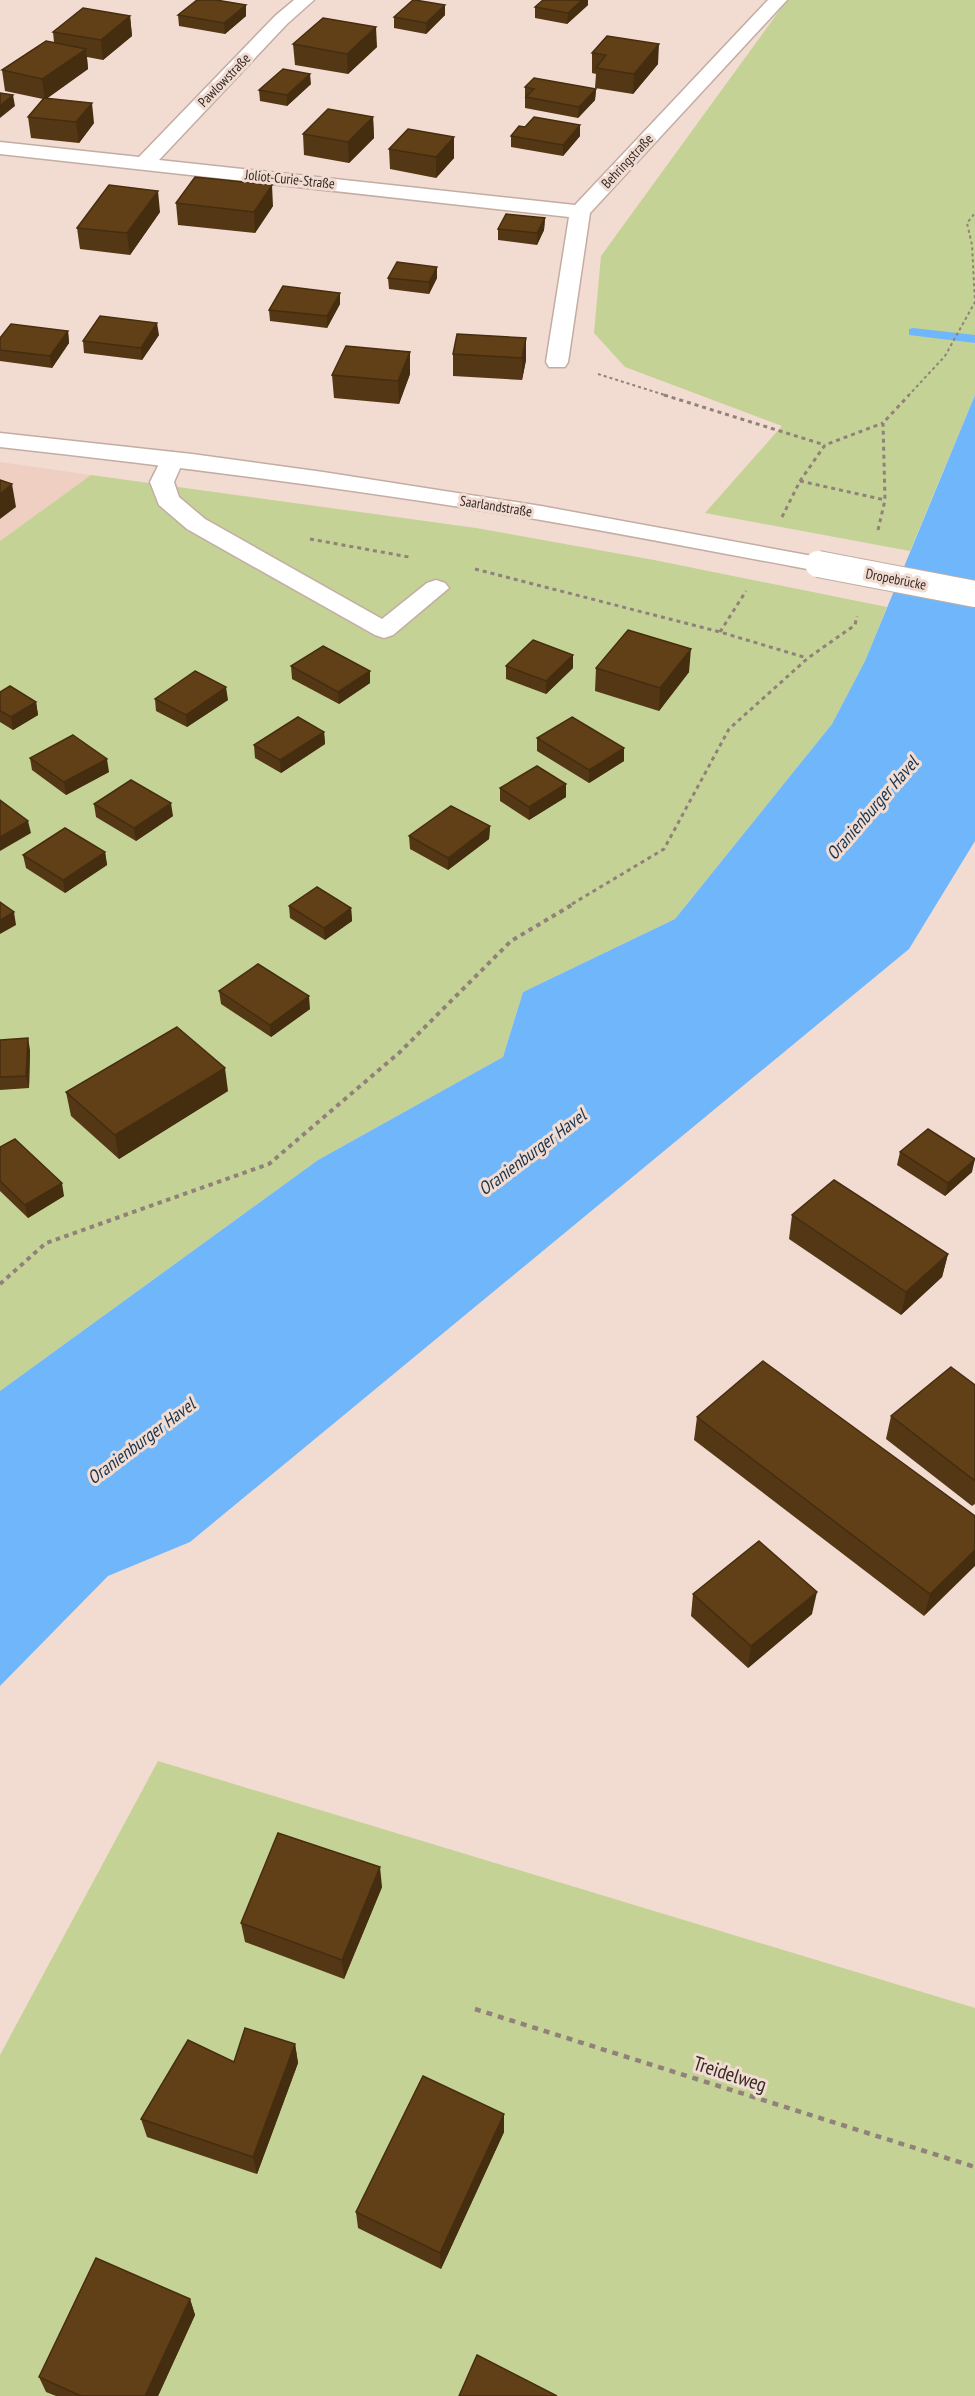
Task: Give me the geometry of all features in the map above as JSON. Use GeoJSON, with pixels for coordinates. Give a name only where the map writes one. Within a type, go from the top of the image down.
{"type":"FeatureCollection","features":[{"type":"Feature","properties":{"kind":"street","name":"Pawlowstraße"},"geometry":{"type":"LineString","coordinates":[[145,163],[281,20],[305,0]]}},
{"type":"Feature","properties":{"kind":"street","name":"Behringstraße"},"geometry":{"type":"LineString","coordinates":[[580,212],[778,0]]}},
{"type":"Feature","properties":{"kind":"street","name":"Joliot-Curie-Straße"},"geometry":{"type":"LineString","coordinates":[[0,148],[580,212]]}},
{"type":"Feature","properties":{"kind":"street"},"geometry":{"type":"LineString","coordinates":[[557,362],[580,212]]}},
{"type":"Feature","properties":{"kind":"street","name":"Saarlandstraße"},"geometry":{"type":"LineString","coordinates":[[0,440],[172,459],[542,513],[818,564]]}},
{"type":"Feature","properties":{"kind":"street"},"geometry":{"type":"LineString","coordinates":[[172,459],[162,482],[168,500],[196,524],[384,630],[436,588]]}},
{"type":"Feature","properties":{"kind":"street","name":"Dropebrücke"},"geometry":{"type":"LineString","coordinates":[[818,564],[975,594]]}},
{"type":"Feature","properties":{"kind":"path"},"geometry":{"type":"LineString","coordinates":[[777,527],[800,481],[825,445],[883,423],[945,356],[975,302],[972,245],[967,223],[975,213]]}},
{"type":"Feature","properties":{"kind":"path"},"geometry":{"type":"LineString","coordinates":[[557,362],[825,445]]}},
{"type":"Feature","properties":{"kind":"path"},"geometry":{"type":"LineString","coordinates":[[877,534],[885,500],[883,423]]}},
{"type":"Feature","properties":{"kind":"path"},"geometry":{"type":"LineString","coordinates":[[800,481],[885,500]]}},
{"type":"Feature","properties":{"kind":"path"},"geometry":{"type":"LineString","coordinates":[[307,538],[410,557]]}},
{"type":"Feature","properties":{"kind":"path"},"geometry":{"type":"LineString","coordinates":[[467,567],[720,632],[808,658]]}},
{"type":"Feature","properties":{"kind":"path"},"geometry":{"type":"LineString","coordinates":[[720,632],[747,589]]}},
{"type":"Feature","properties":{"kind":"path"},"geometry":{"type":"LineString","coordinates":[[0,1284],[46,1243],[268,1164],[400,1052],[511,941],[664,849],[729,729],[808,658],[855,625],[858,613]]}},
{"type":"Feature","properties":{"kind":"path","name":"Treidelweg"},"geometry":{"type":"LineString","coordinates":[[475,2009],[975,2167]]}},
{"type":"Feature","properties":{"kind":"shaded area"},"geometry":{"type":"Polygon","coordinates":[[[0,462],[91,475],[0,541],[0,462]]]}},
{"type":"Feature","properties":{"kind":"green space"},"geometry":{"type":"Polygon","coordinates":[[[787,0],[975,0],[975,395],[910,551],[705,513],[782,426],[625,367],[594,333],[601,256],[787,0]]]}},
{"type":"Feature","properties":{"kind":"green space"},"geometry":{"type":"Polygon","coordinates":[[[91,475],[476,528],[654,560],[887,607],[865,661],[832,724],[675,919],[523,992],[503,1057],[318,1160],[0,1391],[0,541],[91,475]]]}},
{"type":"Feature","properties":{"kind":"green space"},"geometry":{"type":"Polygon","coordinates":[[[158,1761],[975,2008],[975,2396],[0,2396],[0,2055],[158,1761]]]}},
{"type":"Feature","properties":{"kind":"water","name":"Oranienburger Havel"},"geometry":{"type":"Polygon","coordinates":[[[975,395],[975,841],[909,949],[190,1542],[108,1576],[0,1686],[0,1391],[318,1160],[503,1057],[523,992],[675,919],[832,724],[865,661],[975,395]]]}},
{"type":"Feature","properties":{"kind":"building"},"geometry":{"type":"Polygon","coordinates":[[[197,0],[216,0],[246,5],[224,23],[178,15],[197,0]]]}},
{"type":"Feature","properties":{"kind":"building"},"geometry":{"type":"Polygon","coordinates":[[[413,0],[445,5],[426,23],[394,17],[413,0]]]}},
{"type":"Feature","properties":{"kind":"building"},"geometry":{"type":"Polygon","coordinates":[[[543,0],[582,0],[568,13],[535,7],[543,0]]]}},
{"type":"Feature","properties":{"kind":"building"},"geometry":{"type":"Polygon","coordinates":[[[83,8],[130,16],[101,40],[53,32],[83,8]]]}},
{"type":"Feature","properties":{"kind":"building"},"geometry":{"type":"Polygon","coordinates":[[[323,18],[376,27],[347,54],[293,44],[323,18]]]}},
{"type":"Feature","properties":{"kind":"building"},"geometry":{"type":"Polygon","coordinates":[[[607,36],[659,44],[634,74],[596,68],[606,55],[592,53],[607,36]]]}},
{"type":"Feature","properties":{"kind":"building"},"geometry":{"type":"Polygon","coordinates":[[[46,41],[86,49],[42,79],[2,70],[46,41]]]}},
{"type":"Feature","properties":{"kind":"building"},"geometry":{"type":"Polygon","coordinates":[[[283,69],[310,74],[287,95],[259,90],[283,69]]]}},
{"type":"Feature","properties":{"kind":"building"},"geometry":{"type":"Polygon","coordinates":[[[534,78],[596,89],[579,107],[526,97],[534,89],[525,87],[534,78]]]}},
{"type":"Feature","properties":{"kind":"building"},"geometry":{"type":"Polygon","coordinates":[[[0,93],[13,95],[0,106],[0,93]]]}},
{"type":"Feature","properties":{"kind":"building"},"geometry":{"type":"Polygon","coordinates":[[[44,98],[92,103],[76,122],[28,117],[44,98]]]}},
{"type":"Feature","properties":{"kind":"building"},"geometry":{"type":"Polygon","coordinates":[[[328,109],[373,117],[348,142],[303,134],[328,109]]]}},
{"type":"Feature","properties":{"kind":"building"},"geometry":{"type":"Polygon","coordinates":[[[534,117],[580,125],[563,145],[511,136],[519,126],[525,127],[534,117]]]}},
{"type":"Feature","properties":{"kind":"building"},"geometry":{"type":"Polygon","coordinates":[[[408,129],[454,137],[436,157],[389,149],[408,129]]]}},
{"type":"Feature","properties":{"kind":"building"},"geometry":{"type":"Polygon","coordinates":[[[195,177],[272,185],[254,212],[176,203],[195,177]]]}},
{"type":"Feature","properties":{"kind":"building"},"geometry":{"type":"Polygon","coordinates":[[[109,185],[158,191],[127,233],[77,228],[109,185]]]}},
{"type":"Feature","properties":{"kind":"building"},"geometry":{"type":"Polygon","coordinates":[[[506,214],[545,218],[537,233],[498,229],[506,214]]]}},
{"type":"Feature","properties":{"kind":"building"},"geometry":{"type":"Polygon","coordinates":[[[397,262],[437,267],[429,282],[388,278],[397,262]]]}},
{"type":"Feature","properties":{"kind":"building"},"geometry":{"type":"Polygon","coordinates":[[[283,286],[340,293],[327,316],[269,310],[283,286]]]}},
{"type":"Feature","properties":{"kind":"building"},"geometry":{"type":"Polygon","coordinates":[[[100,316],[157,323],[141,348],[83,341],[100,316]]]}},
{"type":"Feature","properties":{"kind":"building"},"geometry":{"type":"Polygon","coordinates":[[[11,324],[68,331],[50,356],[0,350],[0,338],[11,324]]]}},
{"type":"Feature","properties":{"kind":"building"},"geometry":{"type":"Polygon","coordinates":[[[457,334],[526,338],[522,358],[453,354],[457,334]]]}},
{"type":"Feature","properties":{"kind":"building"},"geometry":{"type":"Polygon","coordinates":[[[346,346],[410,352],[398,381],[332,375],[346,346]]]}},
{"type":"Feature","properties":{"kind":"building"},"geometry":{"type":"Polygon","coordinates":[[[0,480],[12,484],[0,494],[0,480]]]}},
{"type":"Feature","properties":{"kind":"building"},"geometry":{"type":"Polygon","coordinates":[[[628,630],[691,649],[660,688],[596,668],[628,630]]]}},
{"type":"Feature","properties":{"kind":"building"},"geometry":{"type":"Polygon","coordinates":[[[533,640],[573,655],[546,681],[506,666],[533,640]]]}},
{"type":"Feature","properties":{"kind":"building"},"geometry":{"type":"Polygon","coordinates":[[[323,646],[370,671],[338,692],[291,666],[323,646]]]}},
{"type":"Feature","properties":{"kind":"building"},"geometry":{"type":"Polygon","coordinates":[[[195,671],[226,687],[186,715],[155,699],[195,671]]]}},
{"type":"Feature","properties":{"kind":"building"},"geometry":{"type":"Polygon","coordinates":[[[10,686],[36,702],[11,717],[0,711],[0,692],[10,686]]]}},
{"type":"Feature","properties":{"kind":"building"},"geometry":{"type":"Polygon","coordinates":[[[298,717],[324,732],[280,760],[254,745],[298,717]]]}},
{"type":"Feature","properties":{"kind":"building"},"geometry":{"type":"Polygon","coordinates":[[[572,717],[624,748],[589,770],[537,738],[572,717]]]}},
{"type":"Feature","properties":{"kind":"building"},"geometry":{"type":"Polygon","coordinates":[[[73,735],[107,759],[64,782],[30,758],[73,735]]]}},
{"type":"Feature","properties":{"kind":"building"},"geometry":{"type":"Polygon","coordinates":[[[537,766],[566,784],[529,807],[500,788],[537,766]]]}},
{"type":"Feature","properties":{"kind":"building"},"geometry":{"type":"Polygon","coordinates":[[[131,780],[171,803],[134,828],[94,804],[131,780]]]}},
{"type":"Feature","properties":{"kind":"building"},"geometry":{"type":"Polygon","coordinates":[[[0,800],[28,821],[0,837],[0,800]]]}},
{"type":"Feature","properties":{"kind":"building"},"geometry":{"type":"Polygon","coordinates":[[[451,806],[490,826],[448,858],[409,836],[451,806]]]}},
{"type":"Feature","properties":{"kind":"building"},"geometry":{"type":"Polygon","coordinates":[[[65,828],[105,852],[63,880],[23,855],[65,828]]]}},
{"type":"Feature","properties":{"kind":"building"},"geometry":{"type":"Polygon","coordinates":[[[317,887],[351,908],[324,928],[289,906],[317,887]]]}},
{"type":"Feature","properties":{"kind":"building"},"geometry":{"type":"Polygon","coordinates":[[[0,902],[14,912],[0,920],[0,902]]]}},
{"type":"Feature","properties":{"kind":"building"},"geometry":{"type":"Polygon","coordinates":[[[258,964],[309,996],[270,1025],[219,991],[258,964]]]}},
{"type":"Feature","properties":{"kind":"building"},"geometry":{"type":"Polygon","coordinates":[[[177,1027],[225,1068],[115,1135],[66,1092],[177,1027]]]}},
{"type":"Feature","properties":{"kind":"building"},"geometry":{"type":"Polygon","coordinates":[[[28,1038],[26,1076],[0,1077],[0,1040],[28,1038]]]}},
{"type":"Feature","properties":{"kind":"building"},"geometry":{"type":"Polygon","coordinates":[[[928,1129],[975,1159],[948,1183],[900,1152],[928,1129]]]}},
{"type":"Feature","properties":{"kind":"building"},"geometry":{"type":"Polygon","coordinates":[[[15,1139],[62,1183],[25,1205],[0,1181],[0,1147],[15,1139]]]}},
{"type":"Feature","properties":{"kind":"building"},"geometry":{"type":"Polygon","coordinates":[[[834,1180],[948,1254],[906,1292],[792,1215],[834,1180]]]}},
{"type":"Feature","properties":{"kind":"building"},"geometry":{"type":"Polygon","coordinates":[[[763,1361],[975,1516],[975,1550],[930,1594],[697,1417],[763,1361]]]}},
{"type":"Feature","properties":{"kind":"building"},"geometry":{"type":"Polygon","coordinates":[[[951,1367],[975,1385],[975,1481],[891,1416],[951,1367]]]}},
{"type":"Feature","properties":{"kind":"building"},"geometry":{"type":"Polygon","coordinates":[[[759,1541],[817,1592],[751,1646],[693,1594],[759,1541]]]}},
{"type":"Feature","properties":{"kind":"building"},"geometry":{"type":"Polygon","coordinates":[[[278,1833],[380,1867],[342,1960],[241,1923],[278,1833]]]}},
{"type":"Feature","properties":{"kind":"building"},"geometry":{"type":"Polygon","coordinates":[[[245,2028],[295,2044],[253,2157],[141,2119],[188,2040],[234,2062],[245,2028]]]}},
{"type":"Feature","properties":{"kind":"building"},"geometry":{"type":"Polygon","coordinates":[[[423,2076],[504,2114],[440,2253],[356,2212],[423,2076]]]}},
{"type":"Feature","properties":{"kind":"building"},"geometry":{"type":"Polygon","coordinates":[[[96,2258],[190,2299],[145,2396],[81,2396],[39,2377],[96,2258]]]}},
{"type":"Feature","properties":{"kind":"building"},"geometry":{"type":"Polygon","coordinates":[[[477,2355],[557,2396],[459,2396],[477,2355]]]}},
{"type":"Feature","properties":{"kind":"waterway"},"geometry":{"type":"LineString","coordinates":[[913,332],[975,339]]}}]}
